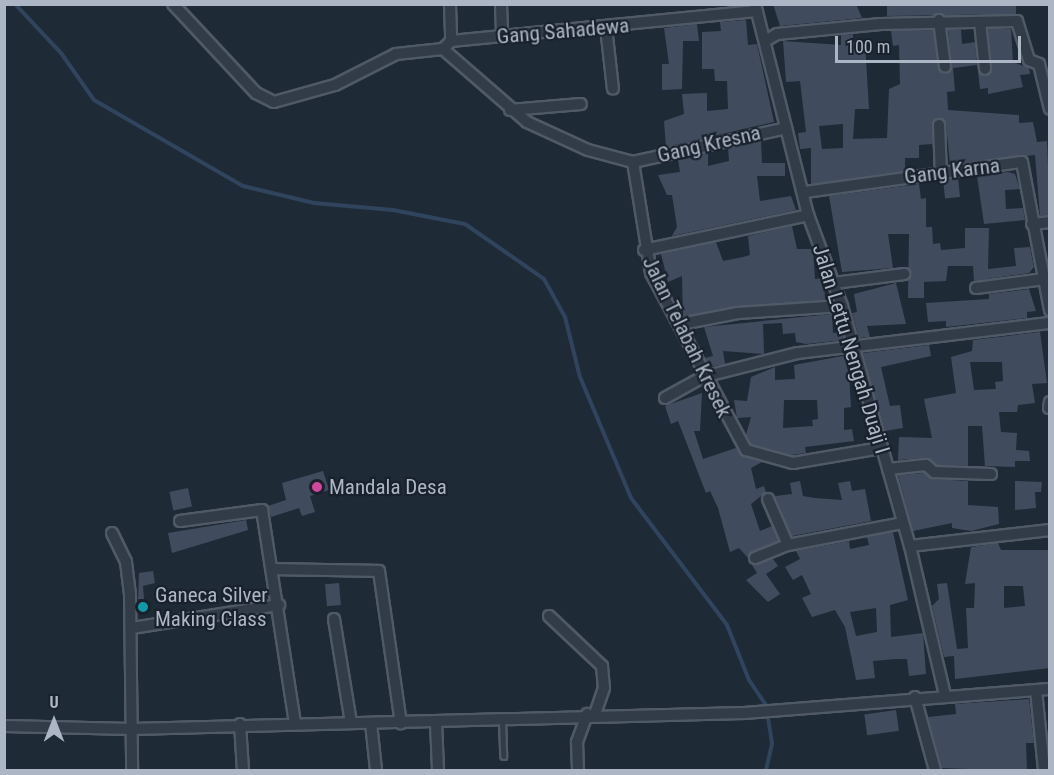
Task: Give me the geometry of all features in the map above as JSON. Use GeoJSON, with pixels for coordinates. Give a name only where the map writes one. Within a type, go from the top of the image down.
{"type":"FeatureCollection","features":[{"type":"Feature","properties":{"kind":"street","name":"Gang Sahadewa"},"geometry":{"type":"LineString","coordinates":[[173,4],[215,53],[256,93],[274,102],[335,85],[396,54],[502,36],[606,27],[756,8]]}},
{"type":"Feature","properties":{"kind":"street"},"geometry":{"type":"LineString","coordinates":[[501,4],[502,36]]}},
{"type":"Feature","properties":{"kind":"street"},"geometry":{"type":"LineString","coordinates":[[450,5],[447,45],[510,110],[560,138],[633,162]]}},
{"type":"Feature","properties":{"kind":"street","name":"Jalan Lettu Nengah Duaji I"},"geometry":{"type":"LineString","coordinates":[[756,8],[786,128],[805,192],[808,214],[842,306],[850,347],[910,546],[945,695]]}},
{"type":"Feature","properties":{"kind":"street"},"geometry":{"type":"LineString","coordinates":[[939,20],[945,67]]}},
{"type":"Feature","properties":{"kind":"street"},"geometry":{"type":"LineString","coordinates":[[765,41],[777,34],[939,20],[1021,24],[1050,109]]}},
{"type":"Feature","properties":{"kind":"street"},"geometry":{"type":"LineString","coordinates":[[980,22],[986,69]]}},
{"type":"Feature","properties":{"kind":"street"},"geometry":{"type":"LineString","coordinates":[[606,27],[613,89]]}},
{"type":"Feature","properties":{"kind":"street"},"geometry":{"type":"LineString","coordinates":[[510,110],[581,104]]}},
{"type":"Feature","properties":{"kind":"street"},"geometry":{"type":"LineString","coordinates":[[939,125],[941,174]]}},
{"type":"Feature","properties":{"kind":"street","name":"Gang Kresna"},"geometry":{"type":"LineString","coordinates":[[633,162],[786,128]]}},
{"type":"Feature","properties":{"kind":"street","name":"Jalan Telabah Kresek"},"geometry":{"type":"LineString","coordinates":[[633,162],[644,250],[681,324],[703,377],[741,444],[753,455],[793,463],[881,448]]}},
{"type":"Feature","properties":{"kind":"street","name":"Gang Karna"},"geometry":{"type":"LineString","coordinates":[[805,192],[1023,163],[1032,224],[1050,310]]}},
{"type":"Feature","properties":{"kind":"street"},"geometry":{"type":"LineString","coordinates":[[644,250],[808,214]]}},
{"type":"Feature","properties":{"kind":"street"},"geometry":{"type":"LineString","coordinates":[[1032,224],[1050,222]]}},
{"type":"Feature","properties":{"kind":"street"},"geometry":{"type":"LineString","coordinates":[[834,284],[904,274]]}},
{"type":"Feature","properties":{"kind":"street"},"geometry":{"type":"LineString","coordinates":[[976,288],[1046,286]]}},
{"type":"Feature","properties":{"kind":"street"},"geometry":{"type":"LineString","coordinates":[[681,324],[738,313],[842,306]]}},
{"type":"Feature","properties":{"kind":"street"},"geometry":{"type":"LineString","coordinates":[[665,398],[703,377],[798,353],[1050,323]]}},
{"type":"Feature","properties":{"kind":"street"},"geometry":{"type":"LineString","coordinates":[[1049,408],[1050,402]]}},
{"type":"Feature","properties":{"kind":"street"},"geometry":{"type":"LineString","coordinates":[[888,469],[926,465],[934,472],[991,474]]}},
{"type":"Feature","properties":{"kind":"street"},"geometry":{"type":"LineString","coordinates":[[768,499],[788,545]]}},
{"type":"Feature","properties":{"kind":"street"},"geometry":{"type":"LineString","coordinates":[[180,521],[260,508],[274,569],[295,723]]}},
{"type":"Feature","properties":{"kind":"street"},"geometry":{"type":"LineString","coordinates":[[755,558],[788,545],[902,523]]}},
{"type":"Feature","properties":{"kind":"street"},"geometry":{"type":"LineString","coordinates":[[910,546],[1050,530]]}},
{"type":"Feature","properties":{"kind":"street"},"geometry":{"type":"LineString","coordinates":[[112,533],[126,562],[132,628],[132,771]]}},
{"type":"Feature","properties":{"kind":"street"},"geometry":{"type":"LineString","coordinates":[[274,569],[379,571],[401,723]]}},
{"type":"Feature","properties":{"kind":"street"},"geometry":{"type":"LineString","coordinates":[[132,628],[279,605]]}},
{"type":"Feature","properties":{"kind":"street"},"geometry":{"type":"LineString","coordinates":[[549,616],[602,666],[604,688],[577,742],[578,771]]}},
{"type":"Feature","properties":{"kind":"street"},"geometry":{"type":"LineString","coordinates":[[334,619],[351,723]]}},
{"type":"Feature","properties":{"kind":"street"},"geometry":{"type":"LineString","coordinates":[[4,726],[132,729],[240,724],[436,722],[591,714],[743,713],[915,697],[1050,689]]}},
{"type":"Feature","properties":{"kind":"street"},"geometry":{"type":"LineString","coordinates":[[1035,690],[1044,771]]}},
{"type":"Feature","properties":{"kind":"street"},"geometry":{"type":"LineString","coordinates":[[915,697],[935,771]]}},
{"type":"Feature","properties":{"kind":"street"},"geometry":{"type":"LineString","coordinates":[[436,722],[438,771]]}},
{"type":"Feature","properties":{"kind":"street"},"geometry":{"type":"LineString","coordinates":[[371,723],[376,771]]}},
{"type":"Feature","properties":{"kind":"street"},"geometry":{"type":"LineString","coordinates":[[240,724],[243,771]]}},
{"type":"Feature","properties":{"kind":"lane"},"geometry":{"type":"LineString","coordinates":[[502,718],[504,756]]}},
{"type":"Feature","properties":{"kind":"building"},"geometry":{"type":"Polygon","coordinates":[[[773,4],[856,4],[862,18],[780,26],[773,4]]]}},
{"type":"Feature","properties":{"kind":"building"},"geometry":{"type":"Polygon","coordinates":[[[887,4],[1016,4],[1016,14],[887,16],[887,4]]]}},
{"type":"Feature","properties":{"kind":"building"},"geometry":{"type":"Polygon","coordinates":[[[746,20],[748,45],[757,44],[774,122],[666,147],[664,121],[684,114],[682,94],[707,93],[707,111],[728,109],[727,81],[715,81],[714,69],[702,69],[702,32],[721,31],[720,22],[746,20]]]}},
{"type":"Feature","properties":{"kind":"building"},"geometry":{"type":"Polygon","coordinates":[[[697,24],[699,41],[683,41],[682,89],[662,90],[662,64],[669,64],[664,28],[697,24]]]}},
{"type":"Feature","properties":{"kind":"building"},"geometry":{"type":"Polygon","coordinates":[[[988,29],[1011,29],[1013,62],[1029,68],[1030,74],[1020,75],[1023,87],[988,94],[988,88],[980,89],[978,72],[986,76],[992,69],[988,29]]]}},
{"type":"Feature","properties":{"kind":"building"},"geometry":{"type":"Polygon","coordinates":[[[933,30],[943,74],[952,67],[948,30],[961,30],[962,44],[975,42],[977,65],[953,68],[955,91],[947,92],[948,110],[1019,115],[1019,123],[1033,122],[1037,142],[1047,141],[1050,215],[1040,216],[1035,155],[950,164],[946,124],[939,118],[932,122],[932,144],[919,145],[919,158],[905,158],[905,171],[811,184],[811,148],[800,149],[798,133],[806,132],[800,81],[786,82],[783,41],[841,45],[841,35],[853,34],[853,42],[865,42],[869,109],[855,109],[853,139],[887,138],[889,89],[900,84],[899,45],[893,46],[891,31],[933,30]],[[843,124],[819,126],[822,149],[843,148],[843,124]]]}},
{"type":"Feature","properties":{"kind":"building"},"geometry":{"type":"Polygon","coordinates":[[[761,141],[762,163],[785,163],[785,176],[757,176],[760,201],[791,196],[796,210],[672,236],[677,227],[672,195],[667,195],[658,175],[680,172],[678,160],[708,153],[708,166],[729,161],[728,148],[761,141]]]}},
{"type":"Feature","properties":{"kind":"building"},"geometry":{"type":"Polygon","coordinates":[[[1008,172],[1015,174],[1020,189],[1005,190],[1006,209],[1023,208],[1025,220],[984,224],[977,176],[1008,172]]]}},
{"type":"Feature","properties":{"kind":"building"},"geometry":{"type":"Polygon","coordinates":[[[958,178],[960,197],[945,198],[943,180],[958,178]]]}},
{"type":"Feature","properties":{"kind":"building"},"geometry":{"type":"Polygon","coordinates":[[[919,184],[921,199],[926,198],[926,227],[932,227],[933,244],[940,243],[941,250],[965,248],[965,228],[989,228],[988,269],[1016,266],[1014,248],[1030,247],[1034,267],[1029,273],[974,281],[973,266],[948,266],[946,281],[924,282],[924,298],[908,298],[909,234],[888,234],[893,268],[842,272],[829,196],[919,184]]]}},
{"type":"Feature","properties":{"kind":"building"},"geometry":{"type":"Polygon","coordinates":[[[792,226],[797,249],[813,249],[815,279],[824,278],[825,300],[683,316],[682,276],[668,282],[661,254],[716,242],[723,261],[743,257],[750,255],[748,236],[792,226]]]}},
{"type":"Feature","properties":{"kind":"building"},"geometry":{"type":"Polygon","coordinates":[[[896,283],[906,324],[867,326],[870,337],[859,338],[852,313],[857,312],[854,294],[896,283]]]}},
{"type":"Feature","properties":{"kind":"building"},"geometry":{"type":"Polygon","coordinates":[[[1029,289],[1036,311],[1027,312],[1027,318],[946,327],[946,321],[928,322],[926,303],[989,299],[989,294],[1029,289]]]}},
{"type":"Feature","properties":{"kind":"building"},"geometry":{"type":"Polygon","coordinates":[[[832,314],[833,333],[841,332],[844,340],[806,344],[796,342],[795,333],[783,334],[782,323],[763,324],[764,354],[723,351],[725,364],[710,367],[705,358],[713,356],[704,327],[832,314]]]}},
{"type":"Feature","properties":{"kind":"building"},"geometry":{"type":"Polygon","coordinates":[[[1040,332],[1047,383],[1032,384],[1035,403],[1018,405],[1017,412],[999,412],[1001,432],[1017,433],[1016,450],[1029,451],[1030,461],[1015,461],[1015,467],[985,466],[982,426],[968,426],[968,466],[937,465],[926,458],[898,460],[899,437],[932,438],[924,399],[956,393],[951,357],[972,351],[973,340],[1040,332]],[[970,362],[974,390],[996,389],[995,382],[1003,381],[1002,362],[970,362]]]}},
{"type":"Feature","properties":{"kind":"building"},"geometry":{"type":"Polygon","coordinates":[[[929,345],[931,356],[881,367],[890,406],[900,405],[903,428],[885,431],[863,353],[929,345]]]}},
{"type":"Feature","properties":{"kind":"building"},"geometry":{"type":"Polygon","coordinates":[[[848,355],[851,407],[844,408],[844,430],[852,429],[854,441],[805,447],[806,453],[791,455],[751,444],[746,435],[751,417],[737,418],[734,400],[747,401],[751,377],[775,367],[775,380],[795,379],[794,365],[848,355]],[[784,400],[783,428],[813,426],[812,420],[818,419],[817,400],[784,400]]]}},
{"type":"Feature","properties":{"kind":"building"},"geometry":{"type":"Polygon","coordinates":[[[702,393],[700,431],[694,431],[703,459],[736,448],[742,456],[762,462],[751,468],[756,489],[764,486],[766,492],[751,504],[760,531],[772,526],[778,541],[748,558],[739,548],[730,552],[718,508],[710,491],[706,493],[678,421],[671,424],[665,406],[702,393]]]}},
{"type":"Feature","properties":{"kind":"building"},"geometry":{"type":"Polygon","coordinates":[[[323,471],[329,490],[310,496],[315,512],[302,516],[299,508],[271,517],[268,506],[286,500],[282,483],[323,471]]]}},
{"type":"Feature","properties":{"kind":"building"},"geometry":{"type":"Polygon","coordinates":[[[924,473],[934,479],[968,481],[968,505],[998,507],[999,524],[971,531],[952,528],[952,523],[913,531],[898,475],[924,473]]]}},
{"type":"Feature","properties":{"kind":"building"},"geometry":{"type":"Polygon","coordinates":[[[800,481],[803,496],[815,498],[842,500],[838,483],[850,481],[852,491],[865,489],[871,521],[792,536],[775,496],[792,494],[790,483],[800,481]]]}},
{"type":"Feature","properties":{"kind":"building"},"geometry":{"type":"Polygon","coordinates":[[[1015,481],[1042,482],[1041,492],[1035,492],[1036,508],[1015,510],[1015,481]]]}},
{"type":"Feature","properties":{"kind":"building"},"geometry":{"type":"Polygon","coordinates":[[[188,488],[192,507],[173,511],[169,492],[188,488]]]}},
{"type":"Feature","properties":{"kind":"building"},"geometry":{"type":"Polygon","coordinates":[[[246,520],[248,530],[172,553],[168,533],[246,520]]]}},
{"type":"Feature","properties":{"kind":"building"},"geometry":{"type":"Polygon","coordinates":[[[893,532],[908,600],[890,605],[891,637],[923,633],[926,674],[909,676],[907,659],[895,659],[873,661],[875,678],[856,680],[845,627],[835,610],[812,617],[802,598],[811,594],[802,575],[793,580],[785,567],[800,559],[796,551],[849,541],[850,549],[869,545],[867,537],[893,532]],[[876,608],[850,612],[856,636],[877,632],[876,608]]]}},
{"type":"Feature","properties":{"kind":"building"},"geometry":{"type":"Polygon","coordinates":[[[998,543],[1001,550],[1048,550],[1050,668],[955,679],[954,656],[944,657],[932,606],[939,599],[937,584],[947,583],[957,649],[968,648],[966,608],[974,608],[975,583],[965,584],[971,547],[998,543]],[[1004,586],[1004,608],[1025,606],[1023,586],[1004,586]]]}},
{"type":"Feature","properties":{"kind":"building"},"geometry":{"type":"Polygon","coordinates":[[[773,559],[778,566],[766,574],[780,594],[768,602],[746,580],[757,573],[752,565],[773,559]]]}},
{"type":"Feature","properties":{"kind":"building"},"geometry":{"type":"Polygon","coordinates":[[[153,571],[155,583],[143,586],[144,599],[138,599],[139,573],[153,571]]]}},
{"type":"Feature","properties":{"kind":"building"},"geometry":{"type":"Polygon","coordinates":[[[339,583],[341,605],[327,606],[325,584],[339,583]]]}},
{"type":"Feature","properties":{"kind":"building"},"geometry":{"type":"Polygon","coordinates":[[[1029,699],[1034,743],[1026,743],[1027,771],[942,768],[928,717],[956,714],[955,704],[1029,699]]]}},
{"type":"Feature","properties":{"kind":"building"},"geometry":{"type":"Polygon","coordinates":[[[896,710],[899,731],[867,735],[864,714],[896,710]]]}},
{"type":"Feature","properties":{"kind":"waterway"},"geometry":{"type":"LineString","coordinates":[[15,4],[61,53],[94,100],[243,186],[314,203],[393,210],[465,224],[544,279],[565,317],[580,377],[631,498],[727,625],[749,680],[766,705],[772,744],[766,770]]}},
{"type":"Feature","properties":{"kind":"place","name":"Mandala Desa"},"geometry":{"type":"Point","coordinates":[317,487]}},
{"type":"Feature","properties":{"kind":"place","name":"Ganeca Silver Making Class"},"geometry":{"type":"Point","coordinates":[143,607]}}]}
